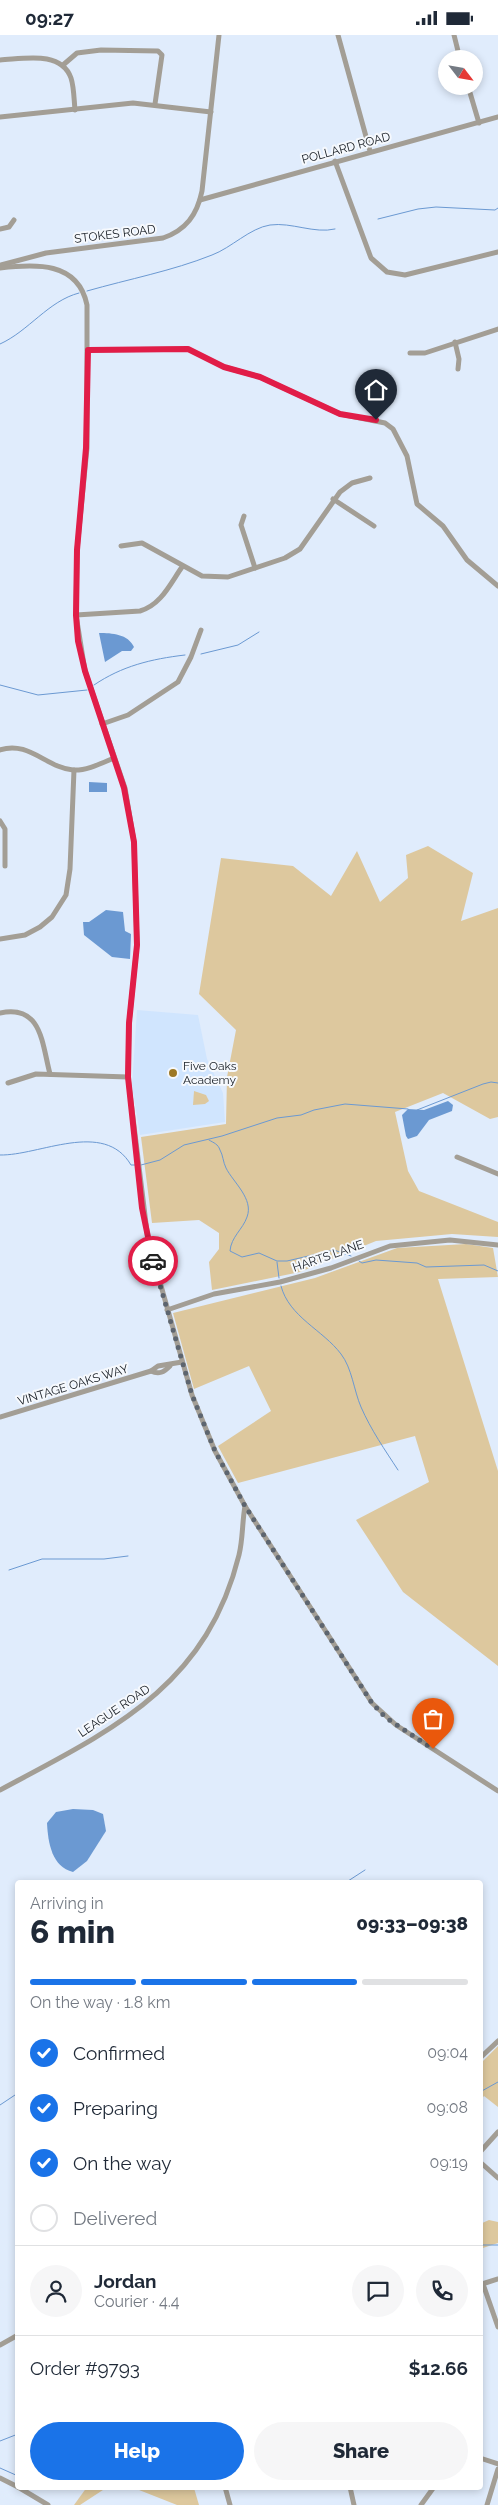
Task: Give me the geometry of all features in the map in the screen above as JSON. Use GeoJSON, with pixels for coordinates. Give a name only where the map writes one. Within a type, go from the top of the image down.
{"type":"FeatureCollection","features":[{"type":"Feature","properties":{"kind":"street","name":"STOKES ROAD"},"geometry":{"type":"LineString","coordinates":[[0,267],[33,256],[162,239],[179,231],[187,224],[200,200],[219,35]]}},
{"type":"Feature","properties":{"kind":"street"},"geometry":{"type":"LineString","coordinates":[[338,35],[370,151]]}},
{"type":"Feature","properties":{"kind":"street"},"geometry":{"type":"LineString","coordinates":[[454,35],[458,50]]}},
{"type":"Feature","properties":{"kind":"street"},"geometry":{"type":"LineString","coordinates":[[62,65],[77,53],[101,50],[158,51],[162,55],[155,104]]}},
{"type":"Feature","properties":{"kind":"street"},"geometry":{"type":"LineString","coordinates":[[0,61],[46,58],[62,65],[71,78],[75,110]]}},
{"type":"Feature","properties":{"kind":"street"},"geometry":{"type":"LineString","coordinates":[[470,95],[478,123]]}},
{"type":"Feature","properties":{"kind":"street"},"geometry":{"type":"LineString","coordinates":[[0,117],[133,103],[155,104],[211,112]]}},
{"type":"Feature","properties":{"kind":"street","name":"POLLARD ROAD"},"geometry":{"type":"LineString","coordinates":[[200,200],[370,151],[498,117]]}},
{"type":"Feature","properties":{"kind":"street"},"geometry":{"type":"LineString","coordinates":[[335,161],[371,258],[387,272],[405,275],[498,253]]}},
{"type":"Feature","properties":{"kind":"street"},"geometry":{"type":"LineString","coordinates":[[0,229],[9,227],[14,220]]}},
{"type":"Feature","properties":{"kind":"street"},"geometry":{"type":"LineString","coordinates":[[33,256],[34,265]]}},
{"type":"Feature","properties":{"kind":"street"},"geometry":{"type":"LineString","coordinates":[[0,267],[34,265],[57,269],[69,275],[79,284],[87,305],[86,448],[77,550],[76,615],[80,651],[130,809],[137,880],[137,945],[129,1023],[128,1077],[138,1174],[148,1240],[182,1362],[204,1429],[245,1506],[342,1659],[376,1708],[412,1735],[498,1791]]}},
{"type":"Feature","properties":{"kind":"street"},"geometry":{"type":"LineString","coordinates":[[410,353],[426,353],[498,329]]}},
{"type":"Feature","properties":{"kind":"street"},"geometry":{"type":"LineString","coordinates":[[455,343],[459,359],[458,369]]}},
{"type":"Feature","properties":{"kind":"street"},"geometry":{"type":"LineString","coordinates":[[88,350],[188,349],[224,367],[260,377],[340,414],[385,423],[392,429],[407,456],[417,504],[444,526],[467,560],[498,586]]}},
{"type":"Feature","properties":{"kind":"street"},"geometry":{"type":"LineString","coordinates":[[121,545],[142,543],[182,567],[210,577],[228,577],[285,558],[300,549],[312,535],[334,499],[352,483],[370,478]]}},
{"type":"Feature","properties":{"kind":"street"},"geometry":{"type":"LineString","coordinates":[[334,499],[374,526]]}},
{"type":"Feature","properties":{"kind":"street"},"geometry":{"type":"LineString","coordinates":[[244,516],[242,525],[256,568]]}},
{"type":"Feature","properties":{"kind":"street"},"geometry":{"type":"LineString","coordinates":[[76,615],[132,612],[150,608],[160,599],[182,567]]}},
{"type":"Feature","properties":{"kind":"street"},"geometry":{"type":"LineString","coordinates":[[102,724],[128,715],[178,682],[191,657],[201,630]]}},
{"type":"Feature","properties":{"kind":"street"},"geometry":{"type":"LineString","coordinates":[[0,750],[16,748],[32,752],[56,765],[74,770],[114,758]]}},
{"type":"Feature","properties":{"kind":"street"},"geometry":{"type":"LineString","coordinates":[[0,939],[25,935],[40,927],[52,917],[66,895],[70,869],[74,770]]}},
{"type":"Feature","properties":{"kind":"street"},"geometry":{"type":"LineString","coordinates":[[0,821],[5,829],[5,866]]}},
{"type":"Feature","properties":{"kind":"street"},"geometry":{"type":"LineString","coordinates":[[0,1013],[18,1012],[33,1019],[38,1026],[50,1074]]}},
{"type":"Feature","properties":{"kind":"street"},"geometry":{"type":"LineString","coordinates":[[8,1083],[27,1076],[50,1074],[128,1077]]}},
{"type":"Feature","properties":{"kind":"street"},"geometry":{"type":"LineString","coordinates":[[457,1157],[498,1173]]}},
{"type":"Feature","properties":{"kind":"street","name":"HARTS LANE"},"geometry":{"type":"LineString","coordinates":[[167,1310],[214,1294],[280,1282],[331,1268],[390,1246],[450,1240],[498,1245]]}},
{"type":"Feature","properties":{"kind":"street","name":"VINTAGE OAKS WAY"},"geometry":{"type":"LineString","coordinates":[[0,1417],[151,1371],[158,1366],[170,1366],[182,1362]]}},
{"type":"Feature","properties":{"kind":"street","name":"LEAGUE ROAD"},"geometry":{"type":"LineString","coordinates":[[0,1790],[115,1725],[162,1690],[179,1674],[212,1626],[228,1591],[240,1555],[245,1506]]}},
{"type":"Feature","properties":{"kind":"street"},"geometry":{"type":"LineString","coordinates":[[483,2055],[498,2041]]}},
{"type":"Feature","properties":{"kind":"street"},"geometry":{"type":"LineString","coordinates":[[483,2150],[498,2132]]}},
{"type":"Feature","properties":{"kind":"street"},"geometry":{"type":"LineString","coordinates":[[483,2165],[498,2178]]}},
{"type":"Feature","properties":{"kind":"street"},"geometry":{"type":"LineString","coordinates":[[483,2284],[498,2279]]}},
{"type":"Feature","properties":{"kind":"street"},"geometry":{"type":"LineString","coordinates":[[483,2287],[498,2327]]}},
{"type":"Feature","properties":{"kind":"street"},"geometry":{"type":"LineString","coordinates":[[0,2345],[15,2337]]}},
{"type":"Feature","properties":{"kind":"street"},"geometry":{"type":"LineString","coordinates":[[483,2459],[498,2464]]}},
{"type":"Feature","properties":{"kind":"street"},"geometry":{"type":"LineString","coordinates":[[487,2505],[498,2469]]}},
{"type":"Feature","properties":{"kind":"street"},"geometry":{"type":"LineString","coordinates":[[0,2478],[15,2486]]}},
{"type":"Feature","properties":{"kind":"street"},"geometry":{"type":"LineString","coordinates":[[23,2490],[48,2505]]}},
{"type":"Feature","properties":{"kind":"street"},"geometry":{"type":"LineString","coordinates":[[226,2490],[230,2505]]}},
{"type":"Feature","properties":{"kind":"street"},"geometry":{"type":"LineString","coordinates":[[351,2490],[354,2505]]}},
{"type":"Feature","properties":{"kind":"street"},"geometry":{"type":"LineString","coordinates":[[422,2505],[432,2490]]}},
{"type":"Feature","properties":{"kind":"shaded area"},"geometry":{"type":"Polygon","coordinates":[[[428,846],[473,873],[461,921],[498,908],[498,1117],[490,1119],[443,1093],[395,1112],[408,1171],[419,1191],[498,1222],[498,1237],[452,1234],[376,1241],[300,1272],[212,1290],[209,1262],[219,1249],[219,1233],[199,1220],[152,1223],[141,1137],[226,1124],[227,1077],[236,1030],[199,994],[221,858],[293,866],[331,896],[357,851],[380,902],[408,878],[406,855],[428,846]]]}},
{"type":"Feature","properties":{"kind":"shaded area","name":"Five Oaks Academy"},"geometry":{"type":"Polygon","coordinates":[[[137,1010],[198,1015],[207,1059],[223,1093],[225,1122],[140,1135],[132,1086],[137,1010]]]}},
{"type":"Feature","properties":{"kind":"shaded area"},"geometry":{"type":"Polygon","coordinates":[[[194,1091],[206,1095],[209,1101],[205,1104],[193,1105],[194,1091]]]}},
{"type":"Feature","properties":{"kind":"shaded area"},"geometry":{"type":"Polygon","coordinates":[[[466,1244],[493,1248],[498,1277],[438,1279],[498,1471],[498,1666],[403,1592],[356,1520],[429,1482],[415,1436],[238,1483],[218,1446],[271,1411],[249,1366],[194,1389],[173,1313],[315,1278],[397,1248],[466,1244]]]}},
{"type":"Feature","properties":{"kind":"shaded area"},"geometry":{"type":"Polygon","coordinates":[[[498,2046],[498,2107],[484,2096],[483,2097],[483,2061],[498,2046]]]}},
{"type":"Feature","properties":{"kind":"shaded area"},"geometry":{"type":"Polygon","coordinates":[[[489,2220],[498,2222],[498,2243],[483,2248],[483,2223],[489,2220]]]}},
{"type":"Feature","properties":{"kind":"shaded area"},"geometry":{"type":"Polygon","coordinates":[[[85,2490],[103,2490],[80,2505],[74,2505],[85,2490]]]}},
{"type":"Feature","properties":{"kind":"shaded area"},"geometry":{"type":"Polygon","coordinates":[[[139,2490],[195,2490],[199,2505],[177,2505],[139,2490]]]}},
{"type":"Feature","properties":{"kind":"water"},"geometry":{"type":"Polygon","coordinates":[[[99,633],[124,637],[134,647],[131,651],[122,651],[105,662],[99,633]]]}},
{"type":"Feature","properties":{"kind":"water"},"geometry":{"type":"Polygon","coordinates":[[[89,782],[107,783],[107,792],[89,792],[89,782]]]}},
{"type":"Feature","properties":{"kind":"water"},"geometry":{"type":"Polygon","coordinates":[[[106,910],[123,912],[125,931],[131,934],[130,959],[112,957],[84,935],[83,922],[89,922],[106,910]]]}},
{"type":"Feature","properties":{"kind":"water"},"geometry":{"type":"Polygon","coordinates":[[[448,1101],[453,1105],[452,1111],[429,1120],[417,1136],[408,1139],[402,1115],[408,1109],[424,1110],[448,1101]]]}},
{"type":"Feature","properties":{"kind":"water"},"geometry":{"type":"Polygon","coordinates":[[[73,1809],[93,1810],[103,1814],[106,1831],[87,1861],[73,1872],[60,1865],[52,1853],[47,1823],[56,1812],[73,1809]]]}},
{"type":"Feature","properties":{"kind":"waterway"},"geometry":{"type":"LineString","coordinates":[[378,219],[418,209],[436,207],[495,210],[498,208]]}},
{"type":"Feature","properties":{"kind":"waterway"},"geometry":{"type":"LineString","coordinates":[[87,291],[197,261],[219,252],[255,230],[270,225],[286,225],[319,230],[335,229]]}},
{"type":"Feature","properties":{"kind":"waterway"},"geometry":{"type":"LineString","coordinates":[[0,344],[20,332],[48,309],[79,293]]}},
{"type":"Feature","properties":{"kind":"waterway"},"geometry":{"type":"LineString","coordinates":[[201,654],[238,645],[259,632]]}},
{"type":"Feature","properties":{"kind":"waterway"},"geometry":{"type":"LineString","coordinates":[[94,685],[115,673],[137,664],[185,655]]}},
{"type":"Feature","properties":{"kind":"waterway"},"geometry":{"type":"LineString","coordinates":[[0,685],[38,695],[87,690]]}},
{"type":"Feature","properties":{"kind":"waterway"},"geometry":{"type":"LineString","coordinates":[[417,1110],[483,1084],[498,1083]]}},
{"type":"Feature","properties":{"kind":"waterway"},"geometry":{"type":"LineString","coordinates":[[141,1165],[160,1160],[184,1145],[222,1136],[277,1118],[301,1115],[314,1110],[345,1104],[408,1109]]}},
{"type":"Feature","properties":{"kind":"waterway"},"geometry":{"type":"LineString","coordinates":[[209,1140],[219,1148],[226,1168],[242,1191],[248,1204],[247,1217],[235,1237],[230,1251],[242,1257],[259,1253],[277,1261],[287,1261],[334,1250],[351,1256]]}},
{"type":"Feature","properties":{"kind":"waterway"},"geometry":{"type":"LineString","coordinates":[[0,1155],[16,1154],[70,1143],[88,1142],[105,1144],[119,1151],[131,1165],[137,1165]]}},
{"type":"Feature","properties":{"kind":"waterway"},"geometry":{"type":"LineString","coordinates":[[359,1261],[362,1263],[376,1260],[417,1263],[426,1267],[484,1265],[498,1271]]}},
{"type":"Feature","properties":{"kind":"waterway"},"geometry":{"type":"LineString","coordinates":[[277,1262],[279,1278]]}},
{"type":"Feature","properties":{"kind":"waterway"},"geometry":{"type":"LineString","coordinates":[[281,1286],[291,1306],[334,1345],[345,1360],[365,1415],[378,1440],[398,1470]]}},
{"type":"Feature","properties":{"kind":"waterway"},"geometry":{"type":"LineString","coordinates":[[9,1570],[42,1559],[104,1559],[128,1556]]}},
{"type":"Feature","properties":{"kind":"waterway"},"geometry":{"type":"LineString","coordinates":[[350,1880],[365,1870]]}},
{"type":"Feature","properties":{"kind":"waterway"},"geometry":{"type":"LineString","coordinates":[[483,2090],[498,2082]]}},
{"type":"Feature","properties":{"kind":"waterway"},"geometry":{"type":"LineString","coordinates":[[0,2105],[15,2095]]}},
{"type":"Feature","properties":{"kind":"waterway"},"geometry":{"type":"LineString","coordinates":[[483,2245],[498,2245]]}},
{"type":"Feature","properties":{"kind":"waterway"},"geometry":{"type":"LineString","coordinates":[[0,2441],[15,2435]]}},
{"type":"Feature","properties":{"kind":"waterway"},"geometry":{"type":"LineString","coordinates":[[0,2468],[15,2475]]}},
{"type":"Feature","properties":{"kind":"way so far"},"geometry":{"type":"LineString","coordinates":[[153,1261],[197,1411],[204,1429],[239,1496],[363,1692],[385,1717],[433,1749]]}},
{"type":"Feature","properties":{"kind":"place","name":"Five Oaks Academy"},"geometry":{"type":"Point","coordinates":[173,1073]}},
{"type":"Feature","properties":{"kind":"route"},"geometry":{"type":"LineString","coordinates":[[153,1261],[142,1208],[128,1077],[129,1023],[137,945],[136,858],[130,809],[85,671],[78,641],[76,615],[77,550],[87,426],[88,350],[168,348],[194,350],[224,367],[256,375],[340,414],[354,418],[376,420]]}}]}
